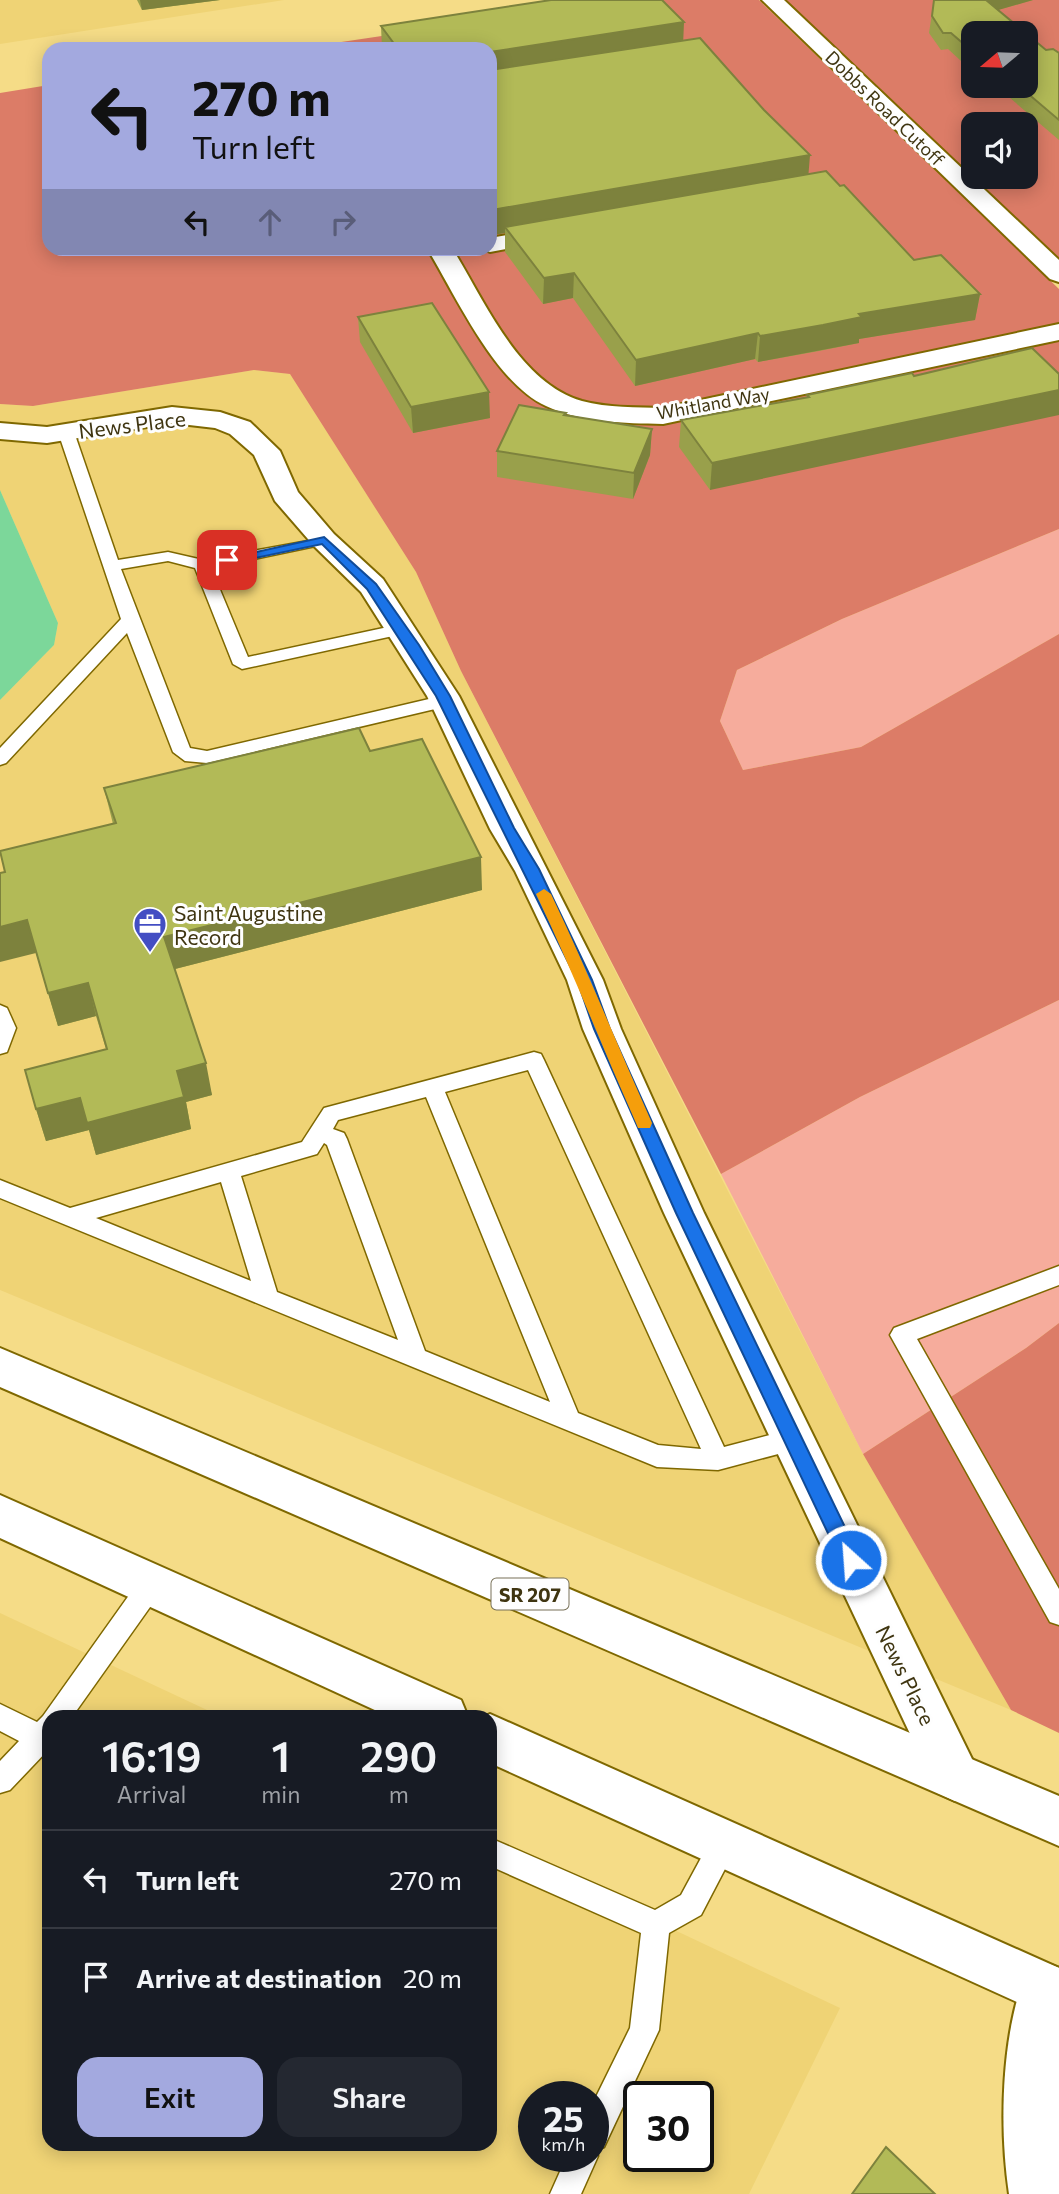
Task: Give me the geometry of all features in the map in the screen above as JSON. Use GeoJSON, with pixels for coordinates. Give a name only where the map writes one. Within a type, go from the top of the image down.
{"type":"FeatureCollection","features":[{"type":"Feature","properties":{"kind":"main road","name":"Dobbs Road Cutoff"},"geometry":{"type":"LineString","coordinates":[[772,0],[1059,274]]}},
{"type":"Feature","properties":{"kind":"main road"},"geometry":{"type":"LineString","coordinates":[[497,244],[584,228]]}},
{"type":"Feature","properties":{"kind":"main road","name":"Whitland Way"},"geometry":{"type":"LineString","coordinates":[[452,256],[517,368],[542,393],[572,407],[611,415],[663,416],[1059,332]]}},
{"type":"Feature","properties":{"kind":"main road","name":"News Place"},"geometry":{"type":"LineString","coordinates":[[0,431],[47,435],[172,415],[220,420],[240,428],[267,451],[285,495],[324,540],[372,586],[446,701],[579,968],[602,1029],[684,1213],[955,1776]]}},
{"type":"Feature","properties":{"kind":"main road","name":"SR 207"},"geometry":{"type":"LineString","coordinates":[[0,1367],[1059,1821]]}},
{"type":"Feature","properties":{"kind":"main road"},"geometry":{"type":"LineString","coordinates":[[0,1516],[151,1585],[380,1703],[412,1710]]}},
{"type":"Feature","properties":{"kind":"main road"},"geometry":{"type":"LineString","coordinates":[[497,1741],[1052,1992],[1032,2073],[1032,2170],[1037,2194]]}},
{"type":"Feature","properties":{"kind":"lane"},"geometry":{"type":"LineString","coordinates":[[66,432],[130,620],[182,752],[191,757],[207,757],[446,701]]}},
{"type":"Feature","properties":{"kind":"lane"},"geometry":{"type":"LineString","coordinates":[[111,566],[169,555],[181,556],[202,565],[324,540]]}},
{"type":"Feature","properties":{"kind":"lane"},"geometry":{"type":"LineString","coordinates":[[202,565],[242,664],[402,629]]}},
{"type":"Feature","properties":{"kind":"lane"},"geometry":{"type":"LineString","coordinates":[[0,758],[130,620]]}},
{"type":"Feature","properties":{"kind":"lane"},"geometry":{"type":"LineString","coordinates":[[0,1013],[6,1028],[0,1046]]}},
{"type":"Feature","properties":{"kind":"lane"},"geometry":{"type":"LineString","coordinates":[[66,1218],[309,1148],[331,1114],[534,1060],[718,1459]]}},
{"type":"Feature","properties":{"kind":"lane"},"geometry":{"type":"LineString","coordinates":[[433,1087],[569,1420]]}},
{"type":"Feature","properties":{"kind":"lane"},"geometry":{"type":"LineString","coordinates":[[319,1133],[336,1139],[416,1359]]}},
{"type":"Feature","properties":{"kind":"lane"},"geometry":{"type":"LineString","coordinates":[[229,1171],[268,1299]]}},
{"type":"Feature","properties":{"kind":"lane"},"geometry":{"type":"LineString","coordinates":[[0,1189],[657,1456],[682,1461],[718,1459],[756,1452],[793,1440]]}},
{"type":"Feature","properties":{"kind":"lane"},"geometry":{"type":"LineString","coordinates":[[1059,1275],[902,1335],[1059,1613]]}},
{"type":"Feature","properties":{"kind":"lane"},"geometry":{"type":"LineString","coordinates":[[61,1710],[151,1585]]}},
{"type":"Feature","properties":{"kind":"lane"},"geometry":{"type":"LineString","coordinates":[[0,1717],[42,1726]]}},
{"type":"Feature","properties":{"kind":"lane"},"geometry":{"type":"LineString","coordinates":[[0,1790],[0,1779],[42,1734]]}},
{"type":"Feature","properties":{"kind":"lane"},"geometry":{"type":"LineString","coordinates":[[656,1925],[691,1905],[724,1844]]}},
{"type":"Feature","properties":{"kind":"lane"},"geometry":{"type":"LineString","coordinates":[[497,1855],[656,1925]]}},
{"type":"Feature","properties":{"kind":"lane"},"geometry":{"type":"LineString","coordinates":[[609,2103],[644,2030],[656,1925]]}},
{"type":"Feature","properties":{"kind":"lane"},"geometry":{"type":"LineString","coordinates":[[565,2194],[575,2172]]}},
{"type":"Feature","properties":{"kind":"shaded area"},"geometry":{"type":"Polygon","coordinates":[[[0,0],[284,0],[0,44],[0,0]]]}},
{"type":"Feature","properties":{"kind":"shaded area"},"geometry":{"type":"Polygon","coordinates":[[[625,0],[759,0],[1059,289],[1059,529],[842,619],[737,670],[720,721],[743,770],[861,747],[1059,634],[1059,1000],[860,1097],[721,1174],[461,671],[416,572],[290,374],[254,370],[33,406],[0,404],[0,93],[42,86],[42,256],[497,256],[497,42],[341,42],[625,0]]]}},
{"type":"Feature","properties":{"kind":"shaded area"},"geometry":{"type":"Polygon","coordinates":[[[785,0],[1059,0],[1059,259],[985,189],[1038,189],[1038,112],[961,112],[961,166],[785,0]]]}},
{"type":"Feature","properties":{"kind":"shaded area"},"geometry":{"type":"Polygon","coordinates":[[[254,370],[290,374],[416,572],[461,671],[863,1454],[1011,1710],[0,1290],[0,700],[54,645],[58,623],[0,490],[0,404],[33,406],[254,370]]]}},
{"type":"Feature","properties":{"kind":"shaded area"},"geometry":{"type":"Polygon","coordinates":[[[0,490],[58,623],[54,645],[0,700],[0,490]]]}},
{"type":"Feature","properties":{"kind":"shaded area"},"geometry":{"type":"Polygon","coordinates":[[[1059,529],[1059,634],[861,747],[743,770],[720,721],[737,670],[842,619],[1059,529]]]}},
{"type":"Feature","properties":{"kind":"shaded area"},"geometry":{"type":"Polygon","coordinates":[[[1059,1000],[1059,1323],[1026,1348],[863,1454],[721,1174],[860,1097],[1059,1000]]]}},
{"type":"Feature","properties":{"kind":"shaded area"},"geometry":{"type":"Polygon","coordinates":[[[1059,1323],[1059,1733],[1011,1710],[863,1454],[1026,1348],[1059,1323]]]}},
{"type":"Feature","properties":{"kind":"shaded area"},"geometry":{"type":"Polygon","coordinates":[[[0,1613],[207,1710],[42,1710],[42,2151],[497,2151],[497,1846],[840,2008],[749,2194],[0,2194],[0,1613]]]}},
{"type":"Feature","properties":{"kind":"building"},"geometry":{"type":"Polygon","coordinates":[[[551,0],[662,0],[684,22],[497,51],[497,42],[393,42],[381,26],[551,0]]]}},
{"type":"Feature","properties":{"kind":"building"},"geometry":{"type":"Polygon","coordinates":[[[934,0],[986,0],[1011,21],[961,21],[961,42],[951,33],[943,33],[932,16],[934,0]]]}},
{"type":"Feature","properties":{"kind":"building"},"geometry":{"type":"Polygon","coordinates":[[[700,38],[764,110],[810,155],[497,209],[497,69],[700,38]]]}},
{"type":"Feature","properties":{"kind":"building"},"geometry":{"type":"Polygon","coordinates":[[[1038,43],[1046,50],[1053,49],[1059,53],[1059,120],[1033,98],[1038,98],[1038,43]]]}},
{"type":"Feature","properties":{"kind":"building"},"geometry":{"type":"Polygon","coordinates":[[[826,171],[840,186],[844,185],[914,260],[941,255],[980,294],[859,314],[862,317],[823,325],[760,336],[758,333],[636,360],[574,273],[544,278],[505,227],[826,171]]]}},
{"type":"Feature","properties":{"kind":"building"},"geometry":{"type":"Polygon","coordinates":[[[432,303],[489,392],[411,407],[358,317],[432,303]]]}},
{"type":"Feature","properties":{"kind":"building"},"geometry":{"type":"Polygon","coordinates":[[[1032,348],[1059,374],[1059,390],[712,463],[681,420],[809,397],[807,395],[912,373],[914,376],[1032,348]]]}},
{"type":"Feature","properties":{"kind":"building"},"geometry":{"type":"Polygon","coordinates":[[[519,405],[652,429],[634,473],[497,451],[519,405]]]}},
{"type":"Feature","properties":{"kind":"building","name":"Saint Augustine Record"},"geometry":{"type":"Polygon","coordinates":[[[359,728],[370,751],[422,739],[481,857],[164,937],[206,1063],[177,1071],[184,1097],[87,1123],[80,1098],[36,1109],[25,1070],[107,1049],[88,983],[48,993],[27,920],[0,927],[0,873],[5,872],[0,851],[116,823],[104,788],[359,728]]]}},
{"type":"Feature","properties":{"kind":"building"},"geometry":{"type":"Polygon","coordinates":[[[886,2147],[935,2194],[852,2194],[886,2147]]]}},
{"type":"Feature","properties":{"kind":"slow traffic"},"geometry":{"type":"LineString","coordinates":[[544,894],[585,980],[602,1029],[644,1123]]}},
{"type":"Feature","properties":{"kind":"place","name":"Saint Augustine Record"},"geometry":{"type":"Point","coordinates":[150,954]}},
{"type":"Feature","properties":{"kind":"route"},"geometry":{"type":"LineString","coordinates":[[227,560],[324,540],[372,586],[413,645],[443,696],[508,829],[532,869],[585,980],[602,1029],[684,1213],[851,1560]]}}]}
